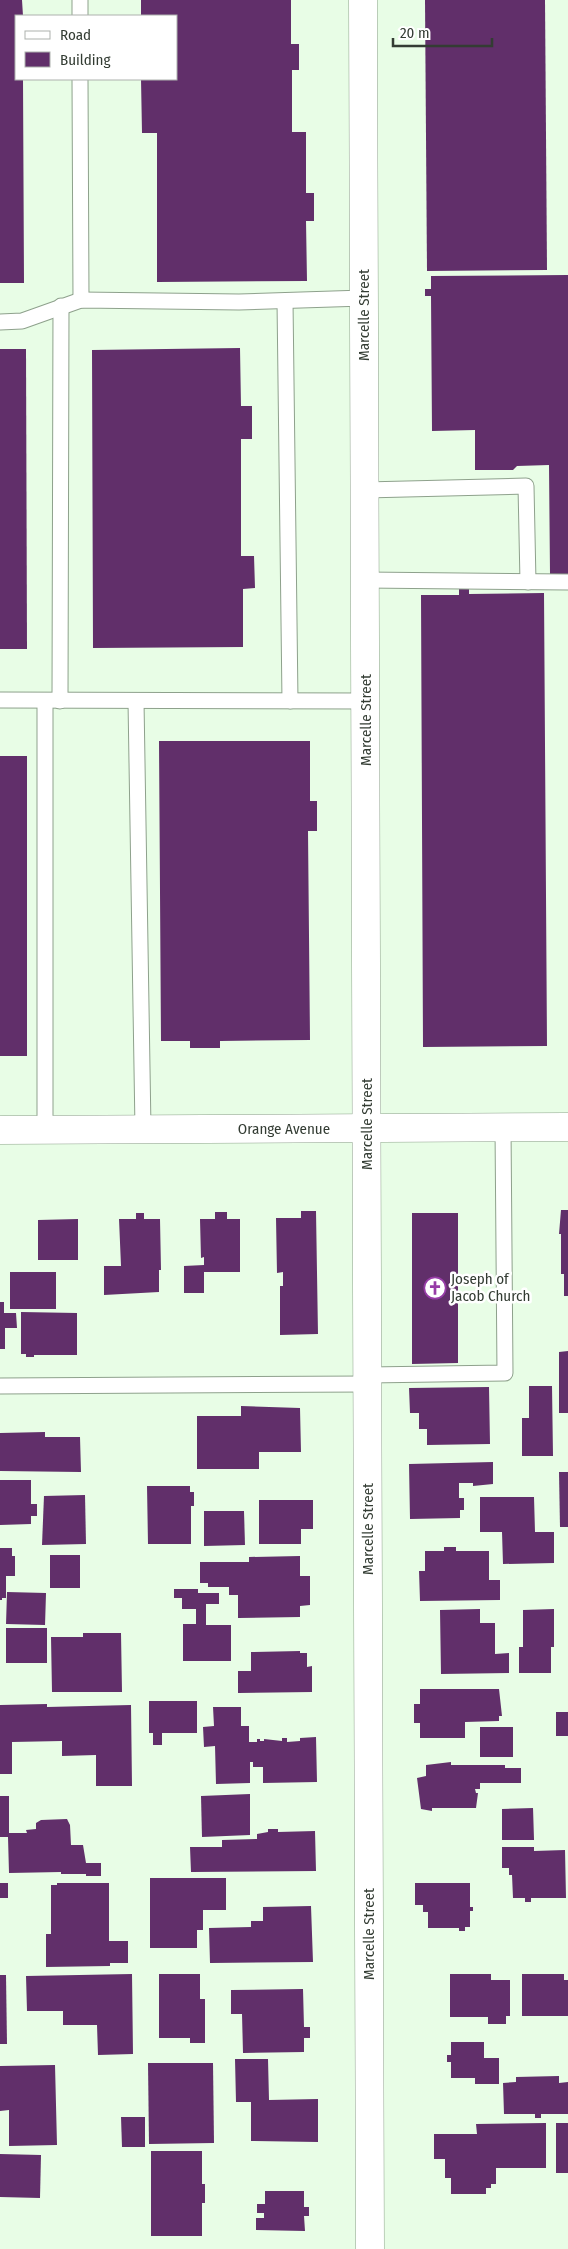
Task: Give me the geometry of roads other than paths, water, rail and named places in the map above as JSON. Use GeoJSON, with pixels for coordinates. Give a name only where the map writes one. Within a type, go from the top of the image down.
{"type":"FeatureCollection","features":[{"type":"Feature","properties":{"kind":"street","name":"Marcelle Street"},"geometry":{"type":"LineString","coordinates":[[363,0],[370,2249]]}},
{"type":"Feature","properties":{"kind":"street","name":"Orange Avenue"},"geometry":{"type":"LineString","coordinates":[[0,1130],[568,1127]]}},
{"type":"Feature","properties":{"kind":"lane"},"geometry":{"type":"LineString","coordinates":[[80,0],[80,15]]}},
{"type":"Feature","properties":{"kind":"lane"},"geometry":{"type":"LineString","coordinates":[[80,80],[81,300]]}},
{"type":"Feature","properties":{"kind":"lane"},"geometry":{"type":"LineString","coordinates":[[0,322],[22,321],[81,300],[239,302],[364,298]]}},
{"type":"Feature","properties":{"kind":"lane"},"geometry":{"type":"LineString","coordinates":[[285,300],[290,701]]}},
{"type":"Feature","properties":{"kind":"lane"},"geometry":{"type":"LineString","coordinates":[[45,1130],[61,306]]}},
{"type":"Feature","properties":{"kind":"lane"},"geometry":{"type":"LineString","coordinates":[[365,490],[526,486],[528,582]]}},
{"type":"Feature","properties":{"kind":"lane"},"geometry":{"type":"LineString","coordinates":[[365,580],[568,582]]}},
{"type":"Feature","properties":{"kind":"lane"},"geometry":{"type":"LineString","coordinates":[[0,700],[366,701]]}},
{"type":"Feature","properties":{"kind":"lane"},"geometry":{"type":"LineString","coordinates":[[136,701],[143,1129]]}},
{"type":"Feature","properties":{"kind":"lane"},"geometry":{"type":"LineString","coordinates":[[0,1386],[368,1380],[505,1373],[503,1128]]}},
{"type":"Feature","properties":{"kind":"place","name":"Joseph of Jacob Church"},"geometry":{"type":"Point","coordinates":[435,1288]}}]}
